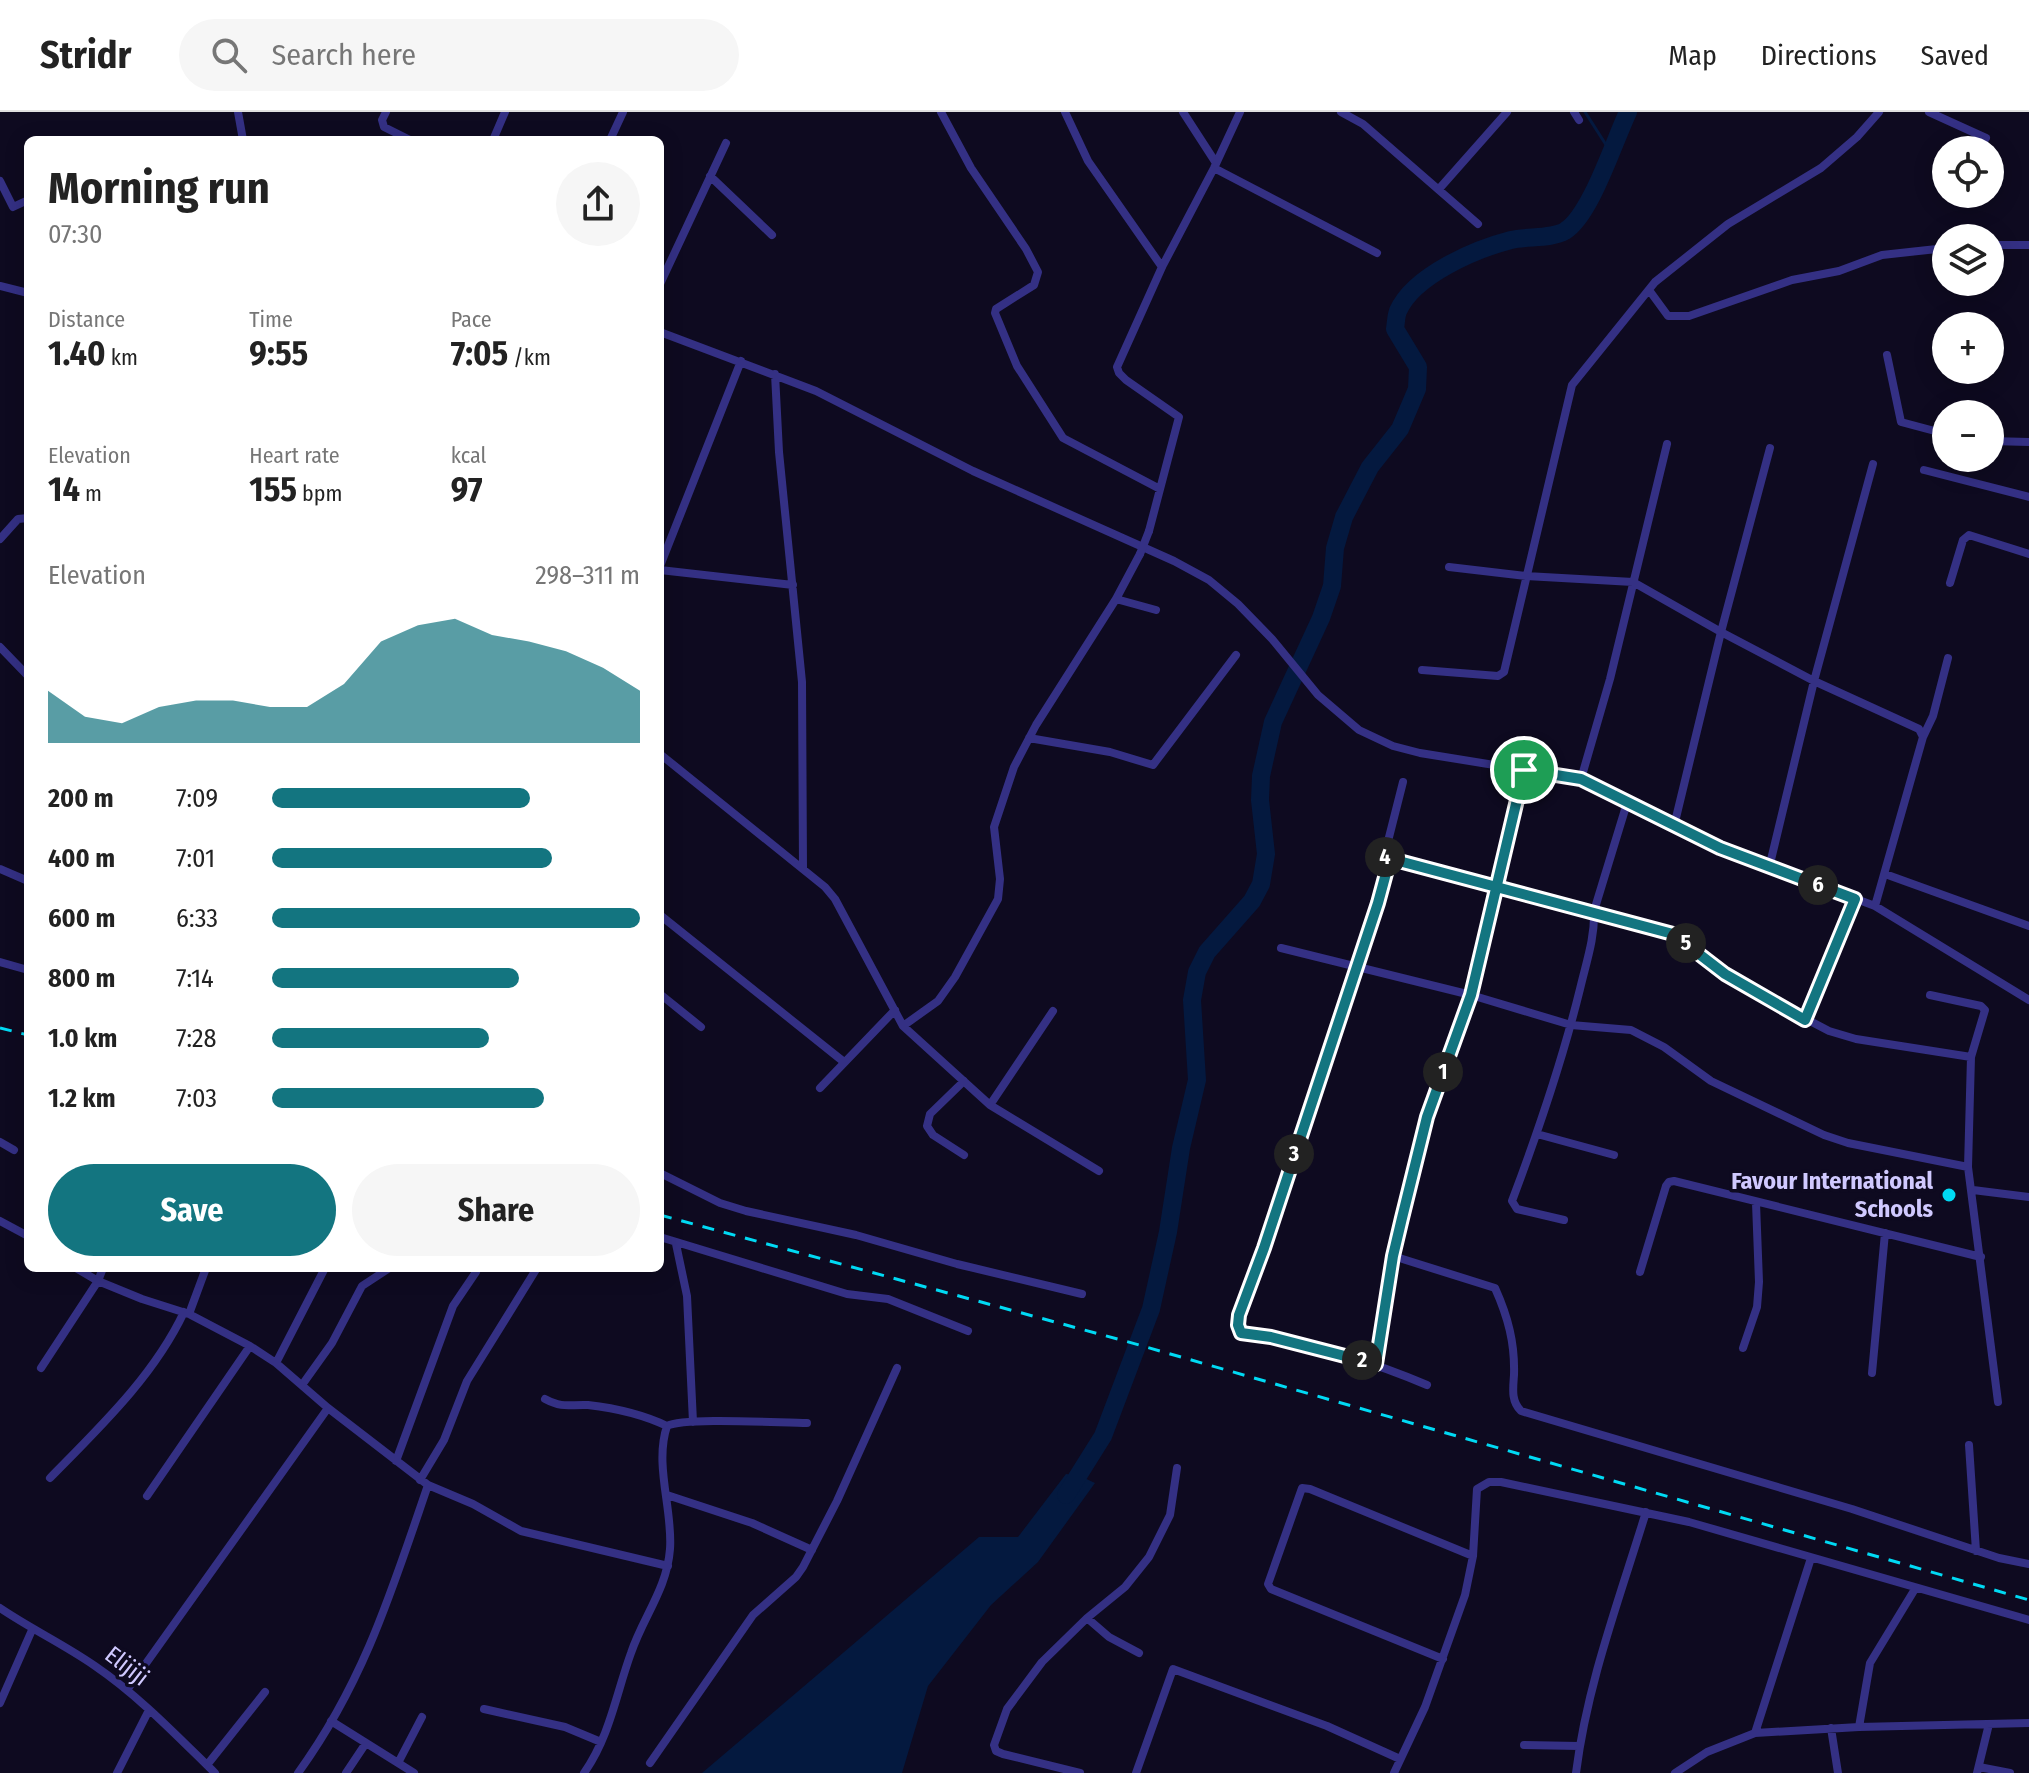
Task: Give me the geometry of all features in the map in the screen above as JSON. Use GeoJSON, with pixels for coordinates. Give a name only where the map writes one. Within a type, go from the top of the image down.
{"type":"FeatureCollection","features":[{"type":"Feature","properties":{"kind":"street"},"geometry":{"type":"LineString","coordinates":[[238,112],[242,136]]}},
{"type":"Feature","properties":{"kind":"street"},"geometry":{"type":"LineString","coordinates":[[386,112],[382,120],[384,127],[402,136]]}},
{"type":"Feature","properties":{"kind":"street"},"geometry":{"type":"LineString","coordinates":[[495,136],[505,112]]}},
{"type":"Feature","properties":{"kind":"street"},"geometry":{"type":"LineString","coordinates":[[612,136],[623,112]]}},
{"type":"Feature","properties":{"kind":"street"},"geometry":{"type":"LineString","coordinates":[[941,112],[971,168],[1038,272],[1034,285],[996,309],[995,313],[1017,366],[1063,438],[1160,489]]}},
{"type":"Feature","properties":{"kind":"street"},"geometry":{"type":"LineString","coordinates":[[1065,112],[1088,161],[1162,267]]}},
{"type":"Feature","properties":{"kind":"street"},"geometry":{"type":"LineString","coordinates":[[1183,112],[1215,166],[1377,253]]}},
{"type":"Feature","properties":{"kind":"street"},"geometry":{"type":"LineString","coordinates":[[903,1026],[938,1001],[955,977],[998,899],[1000,879],[994,827],[1014,767],[1116,599],[1149,531],[1179,417],[1126,380],[1117,367],[1162,267],[1240,112]]}},
{"type":"Feature","properties":{"kind":"street"},"geometry":{"type":"LineString","coordinates":[[1341,112],[1363,124],[1478,224]]}},
{"type":"Feature","properties":{"kind":"street"},"geometry":{"type":"LineString","coordinates":[[1439,189],[1507,112]]}},
{"type":"Feature","properties":{"kind":"street"},"geometry":{"type":"LineString","coordinates":[[1422,670],[1501,675],[1504,672],[1550,484],[1569,391],[1649,290],[1692,250],[1728,224],[1821,168],[1857,137],[1879,112]]}},
{"type":"Feature","properties":{"kind":"street"},"geometry":{"type":"LineString","coordinates":[[1929,112],[1982,136]]}},
{"type":"Feature","properties":{"kind":"street"},"geometry":{"type":"LineString","coordinates":[[664,275],[726,143]]}},
{"type":"Feature","properties":{"kind":"street"},"geometry":{"type":"LineString","coordinates":[[710,176],[772,235]]}},
{"type":"Feature","properties":{"kind":"street"},"geometry":{"type":"LineString","coordinates":[[0,181],[13,207],[24,202]]}},
{"type":"Feature","properties":{"kind":"street"},"geometry":{"type":"LineString","coordinates":[[2004,245],[2029,245]]}},
{"type":"Feature","properties":{"kind":"street"},"geometry":{"type":"LineString","coordinates":[[1649,290],[1668,316],[1689,316],[1792,280],[1839,271],[1882,255],[1932,250]]}},
{"type":"Feature","properties":{"kind":"street"},"geometry":{"type":"LineString","coordinates":[[0,286],[24,292]]}},
{"type":"Feature","properties":{"kind":"street"},"geometry":{"type":"LineString","coordinates":[[664,333],[816,391],[973,471],[1174,561],[1219,588],[1238,604],[1272,639],[1318,695],[1359,730],[1393,746],[1420,753],[1581,779],[1720,848],[1875,906],[2029,1000]]}},
{"type":"Feature","properties":{"kind":"street"},"geometry":{"type":"LineString","coordinates":[[1887,355],[1901,422],[1932,430]]}},
{"type":"Feature","properties":{"kind":"street"},"geometry":{"type":"LineString","coordinates":[[664,558],[741,361]]}},
{"type":"Feature","properties":{"kind":"street"},"geometry":{"type":"LineString","coordinates":[[775,374],[779,452],[802,682],[803,868]]}},
{"type":"Feature","properties":{"kind":"street"},"geometry":{"type":"LineString","coordinates":[[2004,441],[2029,442]]}},
{"type":"Feature","properties":{"kind":"street"},"geometry":{"type":"LineString","coordinates":[[1581,779],[1610,679],[1667,444]]}},
{"type":"Feature","properties":{"kind":"street"},"geometry":{"type":"LineString","coordinates":[[1674,826],[1770,448]]}},
{"type":"Feature","properties":{"kind":"street"},"geometry":{"type":"LineString","coordinates":[[1769,868],[1814,681],[1873,464]]}},
{"type":"Feature","properties":{"kind":"street"},"geometry":{"type":"LineString","coordinates":[[1924,470],[2029,497]]}},
{"type":"Feature","properties":{"kind":"street"},"geometry":{"type":"LineString","coordinates":[[0,539],[18,519],[24,518]]}},
{"type":"Feature","properties":{"kind":"street"},"geometry":{"type":"LineString","coordinates":[[1950,583],[1963,540],[1969,535],[2029,554]]}},
{"type":"Feature","properties":{"kind":"street"},"geometry":{"type":"LineString","coordinates":[[1449,567],[1526,576],[1633,582],[1814,681],[1919,729],[1923,737]]}},
{"type":"Feature","properties":{"kind":"street"},"geometry":{"type":"LineString","coordinates":[[664,569],[793,585]]}},
{"type":"Feature","properties":{"kind":"street"},"geometry":{"type":"LineString","coordinates":[[1116,599],[1156,610]]}},
{"type":"Feature","properties":{"kind":"street"},"geometry":{"type":"LineString","coordinates":[[0,647],[24,672]]}},
{"type":"Feature","properties":{"kind":"street"},"geometry":{"type":"LineString","coordinates":[[1029,738],[1110,752],[1153,765],[1236,655]]}},
{"type":"Feature","properties":{"kind":"street"},"geometry":{"type":"LineString","coordinates":[[1875,906],[1948,658]]}},
{"type":"Feature","properties":{"kind":"street"},"geometry":{"type":"LineString","coordinates":[[664,757],[803,868],[835,899],[903,1026],[990,1105],[1099,1171]]}},
{"type":"Feature","properties":{"kind":"street"},"geometry":{"type":"LineString","coordinates":[[1376,1364],[1393,1256],[1427,1117],[1471,995],[1524,770]]}},
{"type":"Feature","properties":{"kind":"street"},"geometry":{"type":"LineString","coordinates":[[1403,782],[1384,857],[1388,866],[1358,966],[1238,1325],[1241,1333],[1271,1337],[1376,1364],[1427,1385]]}},
{"type":"Feature","properties":{"kind":"street"},"geometry":{"type":"LineString","coordinates":[[1564,1220],[1517,1209],[1512,1205],[1571,1025],[1595,928],[1594,911],[1627,803]]}},
{"type":"Feature","properties":{"kind":"street"},"geometry":{"type":"LineString","coordinates":[[1384,857],[1673,934],[1725,974],[1805,1020],[1856,1039],[1971,1057]]}},
{"type":"Feature","properties":{"kind":"street"},"geometry":{"type":"LineString","coordinates":[[0,869],[24,879]]}},
{"type":"Feature","properties":{"kind":"street"},"geometry":{"type":"LineString","coordinates":[[1885,874],[2029,926]]}},
{"type":"Feature","properties":{"kind":"street"},"geometry":{"type":"LineString","coordinates":[[1805,1020],[1855,899]]}},
{"type":"Feature","properties":{"kind":"street"},"geometry":{"type":"LineString","coordinates":[[664,918],[844,1062]]}},
{"type":"Feature","properties":{"kind":"street"},"geometry":{"type":"LineString","coordinates":[[1281,948],[1471,995],[1571,1025],[1622,1029],[1649,1038],[1711,1081],[1824,1135],[1848,1143],[1968,1167]]}},
{"type":"Feature","properties":{"kind":"street"},"geometry":{"type":"LineString","coordinates":[[0,962],[24,969]]}},
{"type":"Feature","properties":{"kind":"street"},"geometry":{"type":"LineString","coordinates":[[1930,995],[1985,1010],[1971,1057],[1968,1167],[1998,1402]]}},
{"type":"Feature","properties":{"kind":"street"},"geometry":{"type":"LineString","coordinates":[[664,997],[701,1027]]}},
{"type":"Feature","properties":{"kind":"street"},"geometry":{"type":"LineString","coordinates":[[820,1088],[895,1010]]}},
{"type":"Feature","properties":{"kind":"street"},"geometry":{"type":"LineString","coordinates":[[990,1105],[1053,1011]]}},
{"type":"Feature","properties":{"kind":"street"},"geometry":{"type":"LineString","coordinates":[[964,1081],[930,1114],[927,1126],[933,1135],[964,1155]]}},
{"type":"Feature","properties":{"kind":"street"},"geometry":{"type":"LineString","coordinates":[[1537,1134],[1614,1155]]}},
{"type":"Feature","properties":{"kind":"street"},"geometry":{"type":"LineString","coordinates":[[0,1142],[14,1150]]}},
{"type":"Feature","properties":{"kind":"street"},"geometry":{"type":"LineString","coordinates":[[664,1175],[720,1203],[746,1211],[856,1235],[957,1264],[1082,1294]]}},
{"type":"Feature","properties":{"kind":"street"},"geometry":{"type":"LineString","coordinates":[[1640,1272],[1669,1182],[1981,1257]]}},
{"type":"Feature","properties":{"kind":"street"},"geometry":{"type":"LineString","coordinates":[[1973,1190],[2029,1197]]}},
{"type":"Feature","properties":{"kind":"street"},"geometry":{"type":"LineString","coordinates":[[1743,1348],[1757,1307],[1756,1203]]}},
{"type":"Feature","properties":{"kind":"street"},"geometry":{"type":"LineString","coordinates":[[0,1221],[24,1234]]}},
{"type":"Feature","properties":{"kind":"street"},"geometry":{"type":"LineString","coordinates":[[1872,1373],[1885,1233]]}},
{"type":"Feature","properties":{"kind":"street"},"geometry":{"type":"LineString","coordinates":[[664,1239],[847,1294],[888,1299],[968,1331]]}},
{"type":"Feature","properties":{"kind":"street"},"geometry":{"type":"LineString","coordinates":[[676,1244],[687,1296],[693,1422]]}},
{"type":"Feature","properties":{"kind":"street"},"geometry":{"type":"LineString","coordinates":[[1393,1256],[1495,1288],[1511,1331],[1514,1349],[1513,1398],[1521,1411],[1852,1509],[1976,1551],[2029,1564]]}},
{"type":"Feature","properties":{"kind":"street"},"geometry":{"type":"LineString","coordinates":[[83,1272],[142,1299],[186,1313],[250,1346],[276,1363],[424,1483],[473,1504],[521,1531],[668,1566]]}},
{"type":"Feature","properties":{"kind":"street"},"geometry":{"type":"LineString","coordinates":[[41,1368],[101,1272]]}},
{"type":"Feature","properties":{"kind":"street"},"geometry":{"type":"LineString","coordinates":[[50,1478],[119,1406],[161,1351],[186,1313],[204,1272]]}},
{"type":"Feature","properties":{"kind":"street"},"geometry":{"type":"LineString","coordinates":[[276,1363],[323,1272]]}},
{"type":"Feature","properties":{"kind":"street"},"geometry":{"type":"LineString","coordinates":[[302,1385],[332,1343],[362,1286],[383,1272]]}},
{"type":"Feature","properties":{"kind":"street"},"geometry":{"type":"LineString","coordinates":[[396,1461],[453,1306],[476,1272]]}},
{"type":"Feature","properties":{"kind":"street"},"geometry":{"type":"LineString","coordinates":[[298,1773],[363,1666],[424,1483],[467,1381],[535,1272]]}},
{"type":"Feature","properties":{"kind":"street"},"geometry":{"type":"LineString","coordinates":[[147,1496],[250,1346]]}},
{"type":"Feature","properties":{"kind":"street"},"geometry":{"type":"LineString","coordinates":[[650,1763],[753,1615],[796,1577],[837,1501],[897,1368]]}},
{"type":"Feature","properties":{"kind":"street"},"geometry":{"type":"LineString","coordinates":[[545,1399],[564,1407],[584,1405],[606,1408],[667,1426]]}},
{"type":"Feature","properties":{"kind":"street"},"geometry":{"type":"LineString","coordinates":[[127,1690],[328,1408]]}},
{"type":"Feature","properties":{"kind":"street"},"geometry":{"type":"LineString","coordinates":[[667,1426],[693,1422],[807,1423]]}},
{"type":"Feature","properties":{"kind":"street"},"geometry":{"type":"LineString","coordinates":[[584,1773],[613,1716],[630,1654],[657,1598],[668,1566],[670,1533],[663,1447],[667,1426]]}},
{"type":"Feature","properties":{"kind":"street"},"geometry":{"type":"LineString","coordinates":[[1969,1445],[1976,1551]]}},
{"type":"Feature","properties":{"kind":"street"},"geometry":{"type":"LineString","coordinates":[[1080,1773],[1003,1754],[996,1751],[994,1745],[1007,1709],[1042,1662],[1087,1618],[1125,1587],[1149,1557],[1170,1515],[1177,1468]]}},
{"type":"Feature","properties":{"kind":"street"},"geometry":{"type":"LineString","coordinates":[[1394,1773],[1425,1707],[1465,1595],[1473,1556],[1477,1489],[1489,1482],[1646,1512],[2029,1620]]}},
{"type":"Feature","properties":{"kind":"street"},"geometry":{"type":"LineString","coordinates":[[1443,1659],[1271,1589],[1268,1584],[1302,1488],[1473,1556]]}},
{"type":"Feature","properties":{"kind":"street"},"geometry":{"type":"LineString","coordinates":[[667,1495],[752,1523],[812,1550]]}},
{"type":"Feature","properties":{"kind":"street"},"geometry":{"type":"LineString","coordinates":[[1576,1773],[1579,1746],[1610,1629],[1646,1512]]}},
{"type":"Feature","properties":{"kind":"street"},"geometry":{"type":"LineString","coordinates":[[1755,1733],[1811,1558]]}},
{"type":"Feature","properties":{"kind":"street"},"geometry":{"type":"LineString","coordinates":[[1859,1727],[1870,1663],[1915,1589]]}},
{"type":"Feature","properties":{"kind":"street","name":"Elijiji"},"geometry":{"type":"LineString","coordinates":[[0,1608],[32,1630],[82,1657],[127,1690],[215,1773]]}},
{"type":"Feature","properties":{"kind":"street"},"geometry":{"type":"LineString","coordinates":[[1087,1618],[1122,1646],[1139,1653]]}},
{"type":"Feature","properties":{"kind":"street"},"geometry":{"type":"LineString","coordinates":[[0,1703],[32,1630]]}},
{"type":"Feature","properties":{"kind":"street"},"geometry":{"type":"LineString","coordinates":[[1136,1773],[1173,1669],[1327,1726],[1400,1759]]}},
{"type":"Feature","properties":{"kind":"street"},"geometry":{"type":"LineString","coordinates":[[207,1765],[265,1692]]}},
{"type":"Feature","properties":{"kind":"street"},"geometry":{"type":"LineString","coordinates":[[484,1709],[565,1727],[601,1742]]}},
{"type":"Feature","properties":{"kind":"street"},"geometry":{"type":"LineString","coordinates":[[117,1773],[149,1710]]}},
{"type":"Feature","properties":{"kind":"street"},"geometry":{"type":"LineString","coordinates":[[398,1763],[422,1717]]}},
{"type":"Feature","properties":{"kind":"street"},"geometry":{"type":"LineString","coordinates":[[331,1721],[414,1773]]}},
{"type":"Feature","properties":{"kind":"street"},"geometry":{"type":"LineString","coordinates":[[1675,1773],[1707,1752],[1755,1733],[2029,1723]]}},
{"type":"Feature","properties":{"kind":"street"},"geometry":{"type":"LineString","coordinates":[[1989,1724],[1978,1770],[2010,1773]]}},
{"type":"Feature","properties":{"kind":"street"},"geometry":{"type":"LineString","coordinates":[[1831,1728],[1838,1773]]}},
{"type":"Feature","properties":{"kind":"street"},"geometry":{"type":"LineString","coordinates":[[346,1773],[366,1743]]}},
{"type":"Feature","properties":{"kind":"street"},"geometry":{"type":"LineString","coordinates":[[1524,1745],[1579,1746]]}},
{"type":"Feature","properties":{"kind":"water"},"geometry":{"type":"Polygon","coordinates":[[[1066,1474],[1095,1483],[1038,1562],[991,1605],[928,1686],[902,1773],[702,1773],[979,1537],[1018,1537],[1066,1474]]]}},
{"type":"Feature","properties":{"kind":"waterway"},"geometry":{"type":"LineString","coordinates":[[1585,112],[1610,151]]}},
{"type":"Feature","properties":{"kind":"waterway"},"geometry":{"type":"LineString","coordinates":[[1066,1495],[1103,1436],[1151,1309],[1197,1080],[1192,1000],[1197,972],[1207,952],[1252,901],[1261,884],[1266,854],[1260,800],[1261,776],[1273,722],[1321,618],[1332,586],[1335,548],[1344,517],[1370,467],[1400,429],[1417,389],[1418,367],[1395,329],[1398,311],[1417,286],[1447,265],[1511,240],[1565,231],[1575,222],[1593,194],[1628,112]]}},
{"type":"Feature","properties":{"kind":"railway"},"geometry":{"type":"LineString","coordinates":[[0,1028],[24,1034]]}},
{"type":"Feature","properties":{"kind":"railway"},"geometry":{"type":"LineString","coordinates":[[664,1216],[1125,1341],[2029,1600]]}},
{"type":"Feature","properties":{"kind":"place","name":"Favour International Schools"},"geometry":{"type":"Point","coordinates":[1949,1195]}},
{"type":"Feature","properties":{"kind":"route"},"geometry":{"type":"LineString","coordinates":[[1524,770],[1495,887],[1471,995],[1427,1117],[1393,1256],[1376,1364],[1271,1337],[1241,1333],[1239,1315],[1378,903],[1388,866],[1384,857],[1495,887],[1594,911],[1673,934],[1725,974],[1805,1020],[1855,899],[1720,848],[1581,779],[1524,770]]}}]}
